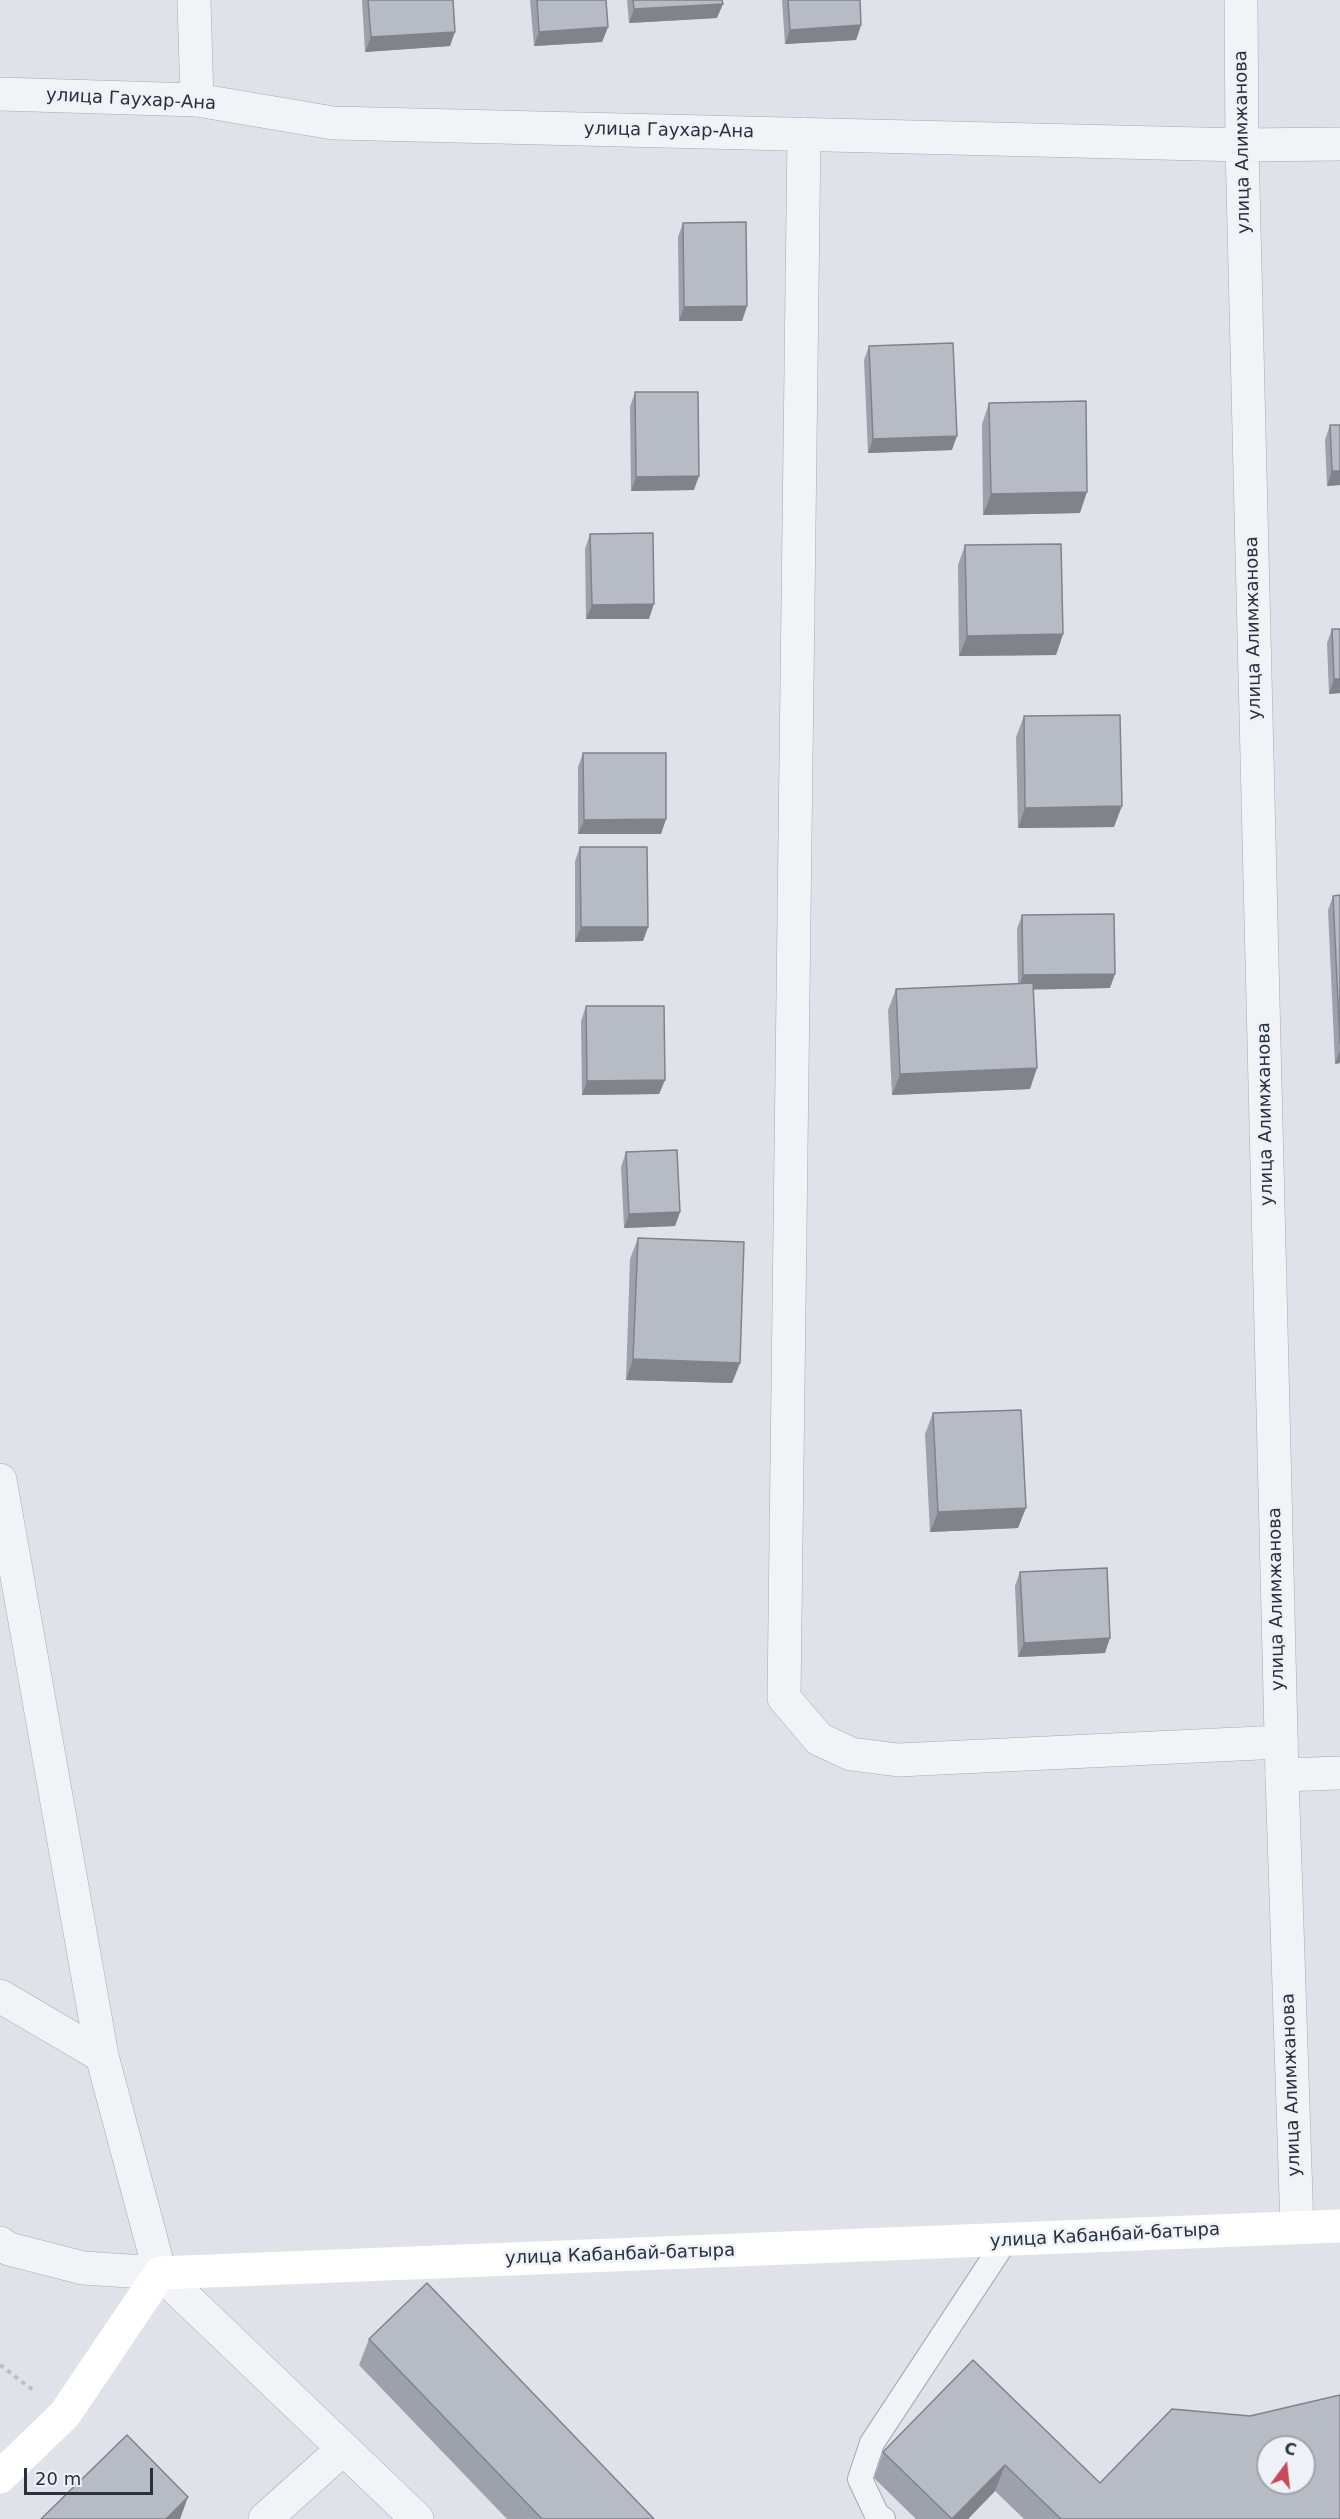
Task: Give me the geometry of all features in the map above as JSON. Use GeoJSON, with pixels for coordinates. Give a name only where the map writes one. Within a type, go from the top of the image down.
{"type":"FeatureCollection","features":[{"type":"Feature","properties":{"kind":"main road","name":"улица Кабанбай-батыра"},"geometry":{"type":"LineString","coordinates":[[160,2273],[1340,2226]]}},
{"type":"Feature","properties":{"kind":"main road"},"geometry":{"type":"LineString","coordinates":[[0,2477],[65,2414],[160,2273]]}},
{"type":"Feature","properties":{"kind":"street"},"geometry":{"type":"LineString","coordinates":[[194,0],[197,100]]}},
{"type":"Feature","properties":{"kind":"street","name":"улица Алимжанова"},"geometry":{"type":"LineString","coordinates":[[1241,0],[1242,145],[1281,1742],[1297,2227]]}},
{"type":"Feature","properties":{"kind":"street","name":"улица Гаухар-Ана"},"geometry":{"type":"LineString","coordinates":[[0,94],[197,100],[333,123],[1242,145],[1340,144]]}},
{"type":"Feature","properties":{"kind":"street"},"geometry":{"type":"LineString","coordinates":[[804,134],[784,1698],[819,1739],[851,1754],[898,1760],[1281,1742]]}},
{"type":"Feature","properties":{"kind":"street"},"geometry":{"type":"LineString","coordinates":[[0,1480],[102,2056],[160,2273],[417,2519]]}},
{"type":"Feature","properties":{"kind":"street"},"geometry":{"type":"LineString","coordinates":[[1282,1775],[1340,1773]]}},
{"type":"Feature","properties":{"kind":"street"},"geometry":{"type":"LineString","coordinates":[[0,1996],[102,2056]]}},
{"type":"Feature","properties":{"kind":"street"},"geometry":{"type":"LineString","coordinates":[[0,2243],[9,2249],[83,2268],[160,2273]]}},
{"type":"Feature","properties":{"kind":"street"},"geometry":{"type":"LineString","coordinates":[[265,2519],[343,2449]]}},
{"type":"Feature","properties":{"kind":"lane"},"geometry":{"type":"LineString","coordinates":[[883,2519],[877,2515],[860,2479],[872,2443],[1005,2241]]}},
{"type":"Feature","properties":{"kind":"building"},"geometry":{"type":"Polygon","coordinates":[[[368,0],[453,0],[455,32],[371,37],[368,0]]]}},
{"type":"Feature","properties":{"kind":"building"},"geometry":{"type":"Polygon","coordinates":[[[537,0],[606,0],[608,27],[539,32],[537,0]]]}},
{"type":"Feature","properties":{"kind":"building"},"geometry":{"type":"Polygon","coordinates":[[[633,0],[722,0],[723,4],[634,9],[633,0]]]}},
{"type":"Feature","properties":{"kind":"building"},"geometry":{"type":"Polygon","coordinates":[[[788,0],[860,0],[861,25],[790,30],[788,0]]]}},
{"type":"Feature","properties":{"kind":"building"},"geometry":{"type":"Polygon","coordinates":[[[746,222],[747,306],[684,307],[683,223],[746,222]]]}},
{"type":"Feature","properties":{"kind":"building"},"geometry":{"type":"Polygon","coordinates":[[[953,343],[957,436],[873,439],[869,346],[953,343]]]}},
{"type":"Feature","properties":{"kind":"building"},"geometry":{"type":"Polygon","coordinates":[[[635,392],[698,392],[699,476],[636,477],[635,392]]]}},
{"type":"Feature","properties":{"kind":"building"},"geometry":{"type":"Polygon","coordinates":[[[1086,401],[1087,492],[991,494],[989,403],[1086,401]]]}},
{"type":"Feature","properties":{"kind":"building"},"geometry":{"type":"Polygon","coordinates":[[[1330,425],[1340,425],[1340,471],[1332,471],[1330,425]]]}},
{"type":"Feature","properties":{"kind":"building"},"geometry":{"type":"Polygon","coordinates":[[[653,533],[654,604],[592,605],[590,534],[653,533]]]}},
{"type":"Feature","properties":{"kind":"building"},"geometry":{"type":"Polygon","coordinates":[[[1061,544],[1063,634],[967,636],[965,545],[1061,544]]]}},
{"type":"Feature","properties":{"kind":"building"},"geometry":{"type":"Polygon","coordinates":[[[1332,629],[1340,629],[1340,679],[1334,679],[1332,629]]]}},
{"type":"Feature","properties":{"kind":"building"},"geometry":{"type":"Polygon","coordinates":[[[1120,715],[1122,806],[1025,808],[1024,716],[1120,715]]]}},
{"type":"Feature","properties":{"kind":"building"},"geometry":{"type":"Polygon","coordinates":[[[583,753],[666,753],[666,819],[584,820],[583,753]]]}},
{"type":"Feature","properties":{"kind":"building"},"geometry":{"type":"Polygon","coordinates":[[[580,847],[647,847],[648,927],[581,927],[580,847]]]}},
{"type":"Feature","properties":{"kind":"building"},"geometry":{"type":"Polygon","coordinates":[[[1340,895],[1340,1044],[1333,896],[1340,895]]]}},
{"type":"Feature","properties":{"kind":"building"},"geometry":{"type":"Polygon","coordinates":[[[1114,914],[1115,974],[1023,975],[1022,915],[1114,914]]]}},
{"type":"Feature","properties":{"kind":"building"},"geometry":{"type":"Polygon","coordinates":[[[1033,983],[1037,1068],[900,1074],[896,989],[1033,983]]]}},
{"type":"Feature","properties":{"kind":"building"},"geometry":{"type":"Polygon","coordinates":[[[586,1006],[664,1006],[665,1080],[587,1081],[586,1006]]]}},
{"type":"Feature","properties":{"kind":"building"},"geometry":{"type":"Polygon","coordinates":[[[677,1150],[680,1212],[629,1214],[626,1152],[677,1150]]]}},
{"type":"Feature","properties":{"kind":"building"},"geometry":{"type":"Polygon","coordinates":[[[638,1238],[744,1242],[740,1363],[633,1359],[638,1238]]]}},
{"type":"Feature","properties":{"kind":"building"},"geometry":{"type":"Polygon","coordinates":[[[1021,1410],[1026,1508],[938,1512],[933,1413],[1021,1410]]]}},
{"type":"Feature","properties":{"kind":"building"},"geometry":{"type":"Polygon","coordinates":[[[1107,1568],[1110,1638],[1024,1643],[1020,1572],[1107,1568]]]}},
{"type":"Feature","properties":{"kind":"building"},"geometry":{"type":"Polygon","coordinates":[[[427,2283],[654,2519],[542,2519],[369,2339],[427,2283]]]}},
{"type":"Feature","properties":{"kind":"building"},"geometry":{"type":"Polygon","coordinates":[[[973,2360],[1100,2483],[1172,2409],[1250,2416],[1340,2395],[1340,2519],[1061,2519],[1005,2465],[952,2519],[883,2452],[973,2360]]]}},
{"type":"Feature","properties":{"kind":"building"},"geometry":{"type":"Polygon","coordinates":[[[127,2435],[188,2497],[166,2519],[41,2519],[127,2435]]]}}]}
